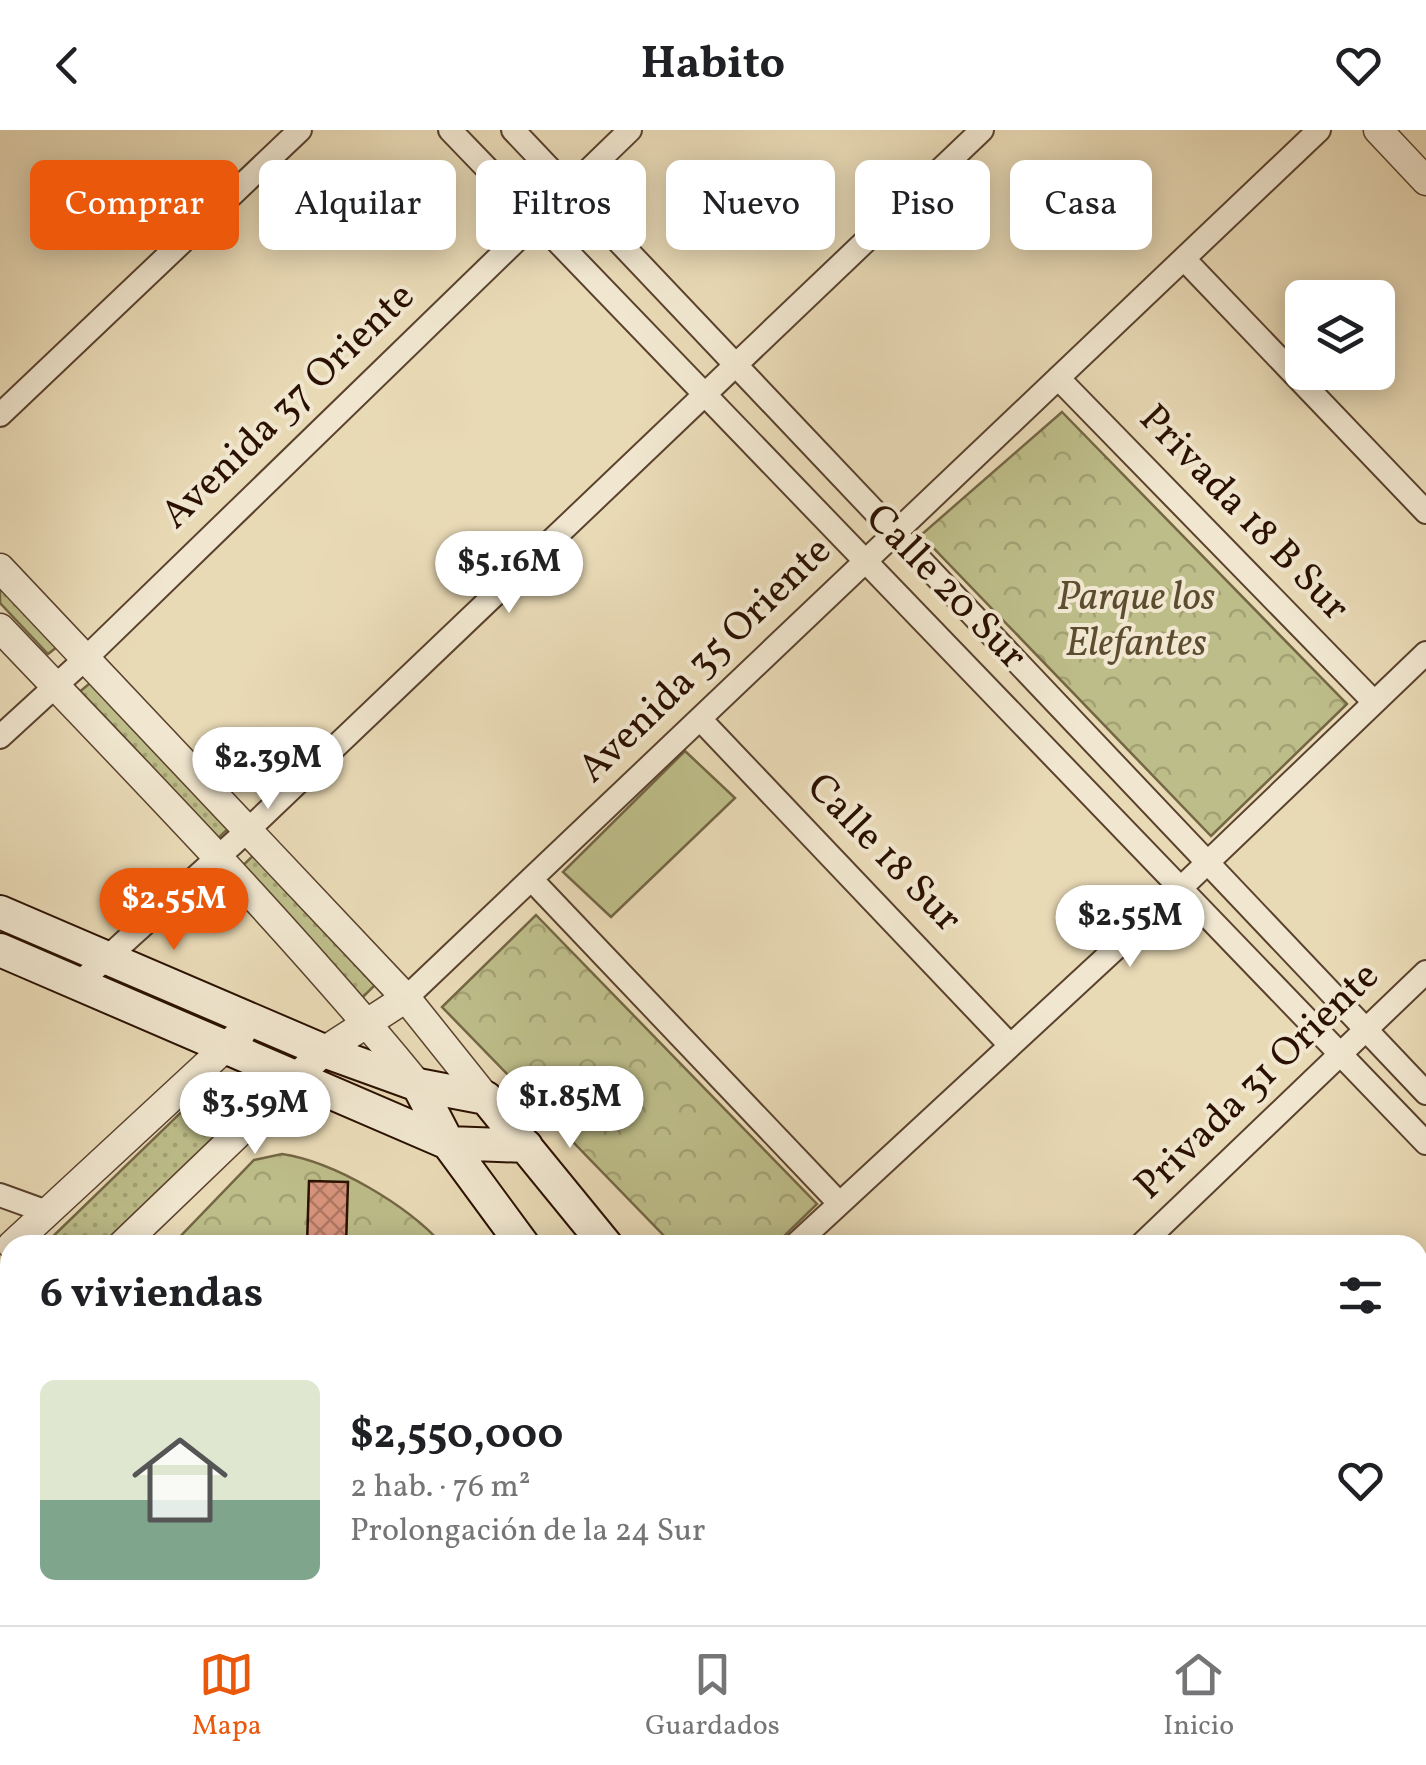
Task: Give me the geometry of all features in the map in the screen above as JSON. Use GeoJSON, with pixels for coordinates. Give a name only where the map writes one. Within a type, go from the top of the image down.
{"type":"FeatureCollection","features":[{"type":"Feature","properties":{"kind":"main road"},"geometry":{"type":"LineString","coordinates":[[0,912],[324,1052],[418,1085],[486,1098],[598,1235]]}},
{"type":"Feature","properties":{"kind":"main road"},"geometry":{"type":"LineString","coordinates":[[0,950],[448,1143],[526,1146]]}},
{"type":"Feature","properties":{"kind":"main road"},"geometry":{"type":"LineString","coordinates":[[418,1085],[448,1143],[517,1235]]}},
{"type":"Feature","properties":{"kind":"street"},"geometry":{"type":"LineString","coordinates":[[0,415],[300,130]]}},
{"type":"Feature","properties":{"kind":"street","name":"Calle 20 Sur"},"geometry":{"type":"LineString","coordinates":[[450,130],[479,160]]}},
{"type":"Feature","properties":{"kind":"street","name":"Calle 20 Sur"},"geometry":{"type":"LineString","coordinates":[[513,130],[541,160]]}},
{"type":"Feature","properties":{"kind":"street","name":"Avenida 37 Oriente"},"geometry":{"type":"LineString","coordinates":[[598,160],[630,130]]}},
{"type":"Feature","properties":{"kind":"street"},"geometry":{"type":"LineString","coordinates":[[78,984],[218,858],[982,130]]}},
{"type":"Feature","properties":{"kind":"street","name":"Avenida 35 Oriente"},"geometry":{"type":"LineString","coordinates":[[406,998],[1319,130]]}},
{"type":"Feature","properties":{"kind":"street"},"geometry":{"type":"LineString","coordinates":[[1378,130],[1426,181]]}},
{"type":"Feature","properties":{"kind":"street","name":"Avenida 37 Oriente"},"geometry":{"type":"LineString","coordinates":[[0,736],[85,659],[503,250]]}},
{"type":"Feature","properties":{"kind":"street","name":"Calle 20 Sur"},"geometry":{"type":"LineString","coordinates":[[566,250],[1426,1143]]}},
{"type":"Feature","properties":{"kind":"street","name":"Calle 20 Sur"},"geometry":{"type":"LineString","coordinates":[[626,250],[1426,1093]]}},
{"type":"Feature","properties":{"kind":"street"},"geometry":{"type":"LineString","coordinates":[[1184,258],[1426,512]]}},
{"type":"Feature","properties":{"kind":"street","name":"Privada 18 B Sur"},"geometry":{"type":"LineString","coordinates":[[1058,378],[1374,702]]}},
{"type":"Feature","properties":{"kind":"street"},"geometry":{"type":"LineString","coordinates":[[0,568],[406,998],[486,1098]]}},
{"type":"Feature","properties":{"kind":"street"},"geometry":{"type":"LineString","coordinates":[[0,628],[218,858],[366,1021],[418,1085]]}},
{"type":"Feature","properties":{"kind":"street"},"geometry":{"type":"LineString","coordinates":[[805,1235],[1182,887],[1426,653]]}},
{"type":"Feature","properties":{"kind":"street","name":"Calle 18 Sur"},"geometry":{"type":"LineString","coordinates":[[700,719],[1009,1044]]}},
{"type":"Feature","properties":{"kind":"street"},"geometry":{"type":"LineString","coordinates":[[531,879],[839,1204]]}},
{"type":"Feature","properties":{"kind":"street","name":"Privada 31 Oriente"},"geometry":{"type":"LineString","coordinates":[[1152,1235],[1426,972]]}},
{"type":"Feature","properties":{"kind":"street"},"geometry":{"type":"LineString","coordinates":[[132,1235],[324,1052],[406,998]]}},
{"type":"Feature","properties":{"kind":"street"},"geometry":{"type":"LineString","coordinates":[[22,1235],[252,1021]]}},
{"type":"Feature","properties":{"kind":"street"},"geometry":{"type":"LineString","coordinates":[[0,1195],[46,1212]]}},
{"type":"Feature","properties":{"kind":"green space","name":"Parque los Elefantes"},"geometry":{"type":"Polygon","coordinates":[[[1062,412],[1347,704],[1211,836],[921,535],[1062,412]]]}},
{"type":"Feature","properties":{"kind":"green space"},"geometry":{"type":"Polygon","coordinates":[[[0,576],[62,643],[48,654],[0,603],[0,576]]]}},
{"type":"Feature","properties":{"kind":"green space"},"geometry":{"type":"Polygon","coordinates":[[[95,679],[232,825],[211,845],[72,698],[95,679]]]}},
{"type":"Feature","properties":{"kind":"green space"},"geometry":{"type":"Polygon","coordinates":[[[685,751],[735,798],[611,917],[563,872],[685,751]]]}},
{"type":"Feature","properties":{"kind":"green space"},"geometry":{"type":"Polygon","coordinates":[[[259,850],[381,979],[360,1000],[237,871],[259,850]]]}},
{"type":"Feature","properties":{"kind":"green space"},"geometry":{"type":"Polygon","coordinates":[[[536,915],[817,1204],[785,1235],[663,1235],[442,1007],[536,915]]]}},
{"type":"Feature","properties":{"kind":"green space"},"geometry":{"type":"Polygon","coordinates":[[[202,1092],[243,1115],[117,1235],[54,1235],[202,1092]]]}},
{"type":"Feature","properties":{"kind":"green space"},"geometry":{"type":"Polygon","coordinates":[[[282,1154],[324,1166],[390,1201],[433,1235],[182,1235],[254,1160],[282,1154]]]}},
{"type":"Feature","properties":{"kind":"building"},"geometry":{"type":"Polygon","coordinates":[[[309,1181],[348,1182],[346,1235],[307,1235],[309,1181]]]}}]}
